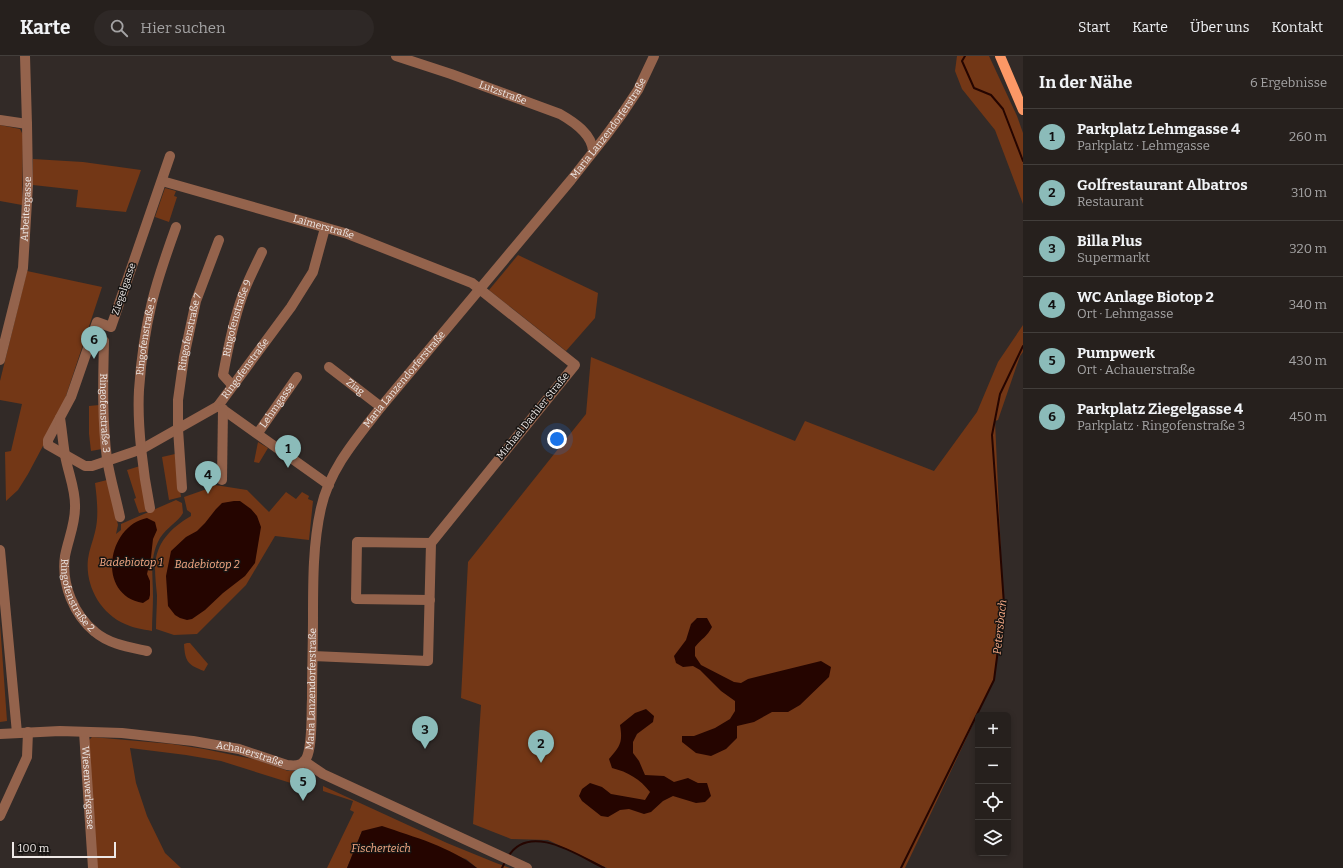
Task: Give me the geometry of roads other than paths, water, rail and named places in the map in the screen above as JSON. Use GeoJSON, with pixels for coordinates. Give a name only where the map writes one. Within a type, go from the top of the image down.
{"type":"FeatureCollection","features":[{"type":"Feature","properties":{"kind":"main road"},"geometry":{"type":"LineString","coordinates":[[1000,56],[1023,110]]}},
{"type":"Feature","properties":{"kind":"street","name":"Arbeitergasse"},"geometry":{"type":"LineString","coordinates":[[0,360],[23,268],[28,185],[28,124],[25,56]]}},
{"type":"Feature","properties":{"kind":"street","name":"Lutzstraße"},"geometry":{"type":"LineString","coordinates":[[396,56],[451,74],[560,114],[571,120],[590,139],[593,151]]}},
{"type":"Feature","properties":{"kind":"street","name":"Maria Lanzendorferstraße"},"geometry":{"type":"LineString","coordinates":[[304,761],[307,758],[310,741],[313,656],[313,582],[317,534],[321,507],[338,465],[381,407],[571,180],[622,114],[638,90],[654,56]]}},
{"type":"Feature","properties":{"kind":"street"},"geometry":{"type":"LineString","coordinates":[[0,120],[28,124]]}},
{"type":"Feature","properties":{"kind":"street","name":"Ziegelgasse"},"geometry":{"type":"LineString","coordinates":[[48,446],[48,440],[71,397],[97,322],[111,327],[170,156]]}},
{"type":"Feature","properties":{"kind":"street","name":"Laimerstraße"},"geometry":{"type":"LineString","coordinates":[[162,181],[348,234],[472,283],[480,289]]}},
{"type":"Feature","properties":{"kind":"street","name":"Ringofenstraße 5"},"geometry":{"type":"LineString","coordinates":[[150,508],[139,420],[139,391],[142,357],[152,301],[176,227]]}},
{"type":"Feature","properties":{"kind":"street","name":"Ringofenstraße"},"geometry":{"type":"LineString","coordinates":[[48,446],[85,466],[92,466],[142,449],[220,407],[232,385],[291,307],[313,272],[325,228]]}},
{"type":"Feature","properties":{"kind":"street","name":"Ringofenstraße 7"},"geometry":{"type":"LineString","coordinates":[[182,488],[178,429],[178,400],[180,383],[190,326],[202,283],[219,240]]}},
{"type":"Feature","properties":{"kind":"street","name":"Ringofenstraße 9"},"geometry":{"type":"LineString","coordinates":[[232,385],[223,375],[234,320],[242,296],[262,252]]}},
{"type":"Feature","properties":{"kind":"street","name":"Michael Dachler Straße"},"geometry":{"type":"LineString","coordinates":[[431,543],[575,365],[480,289]]}},
{"type":"Feature","properties":{"kind":"street","name":"Ringofenstraße 3"},"geometry":{"type":"LineString","coordinates":[[104,342],[103,410],[107,461],[120,516]]}},
{"type":"Feature","properties":{"kind":"street","name":"Ziag"},"geometry":{"type":"LineString","coordinates":[[329,367],[381,407]]}},
{"type":"Feature","properties":{"kind":"street","name":"Lehmgasse"},"geometry":{"type":"LineString","coordinates":[[258,433],[297,378]]}},
{"type":"Feature","properties":{"kind":"street"},"geometry":{"type":"LineString","coordinates":[[220,407],[222,480]]}},
{"type":"Feature","properties":{"kind":"street","name":"Lehmgasse"},"geometry":{"type":"LineString","coordinates":[[220,407],[329,485]]}},
{"type":"Feature","properties":{"kind":"street","name":"Ringofenstraße 2"},"geometry":{"type":"LineString","coordinates":[[60,418],[65,455],[74,492],[75,508],[64,567],[70,599],[79,615],[95,632],[121,645],[147,651]]}},
{"type":"Feature","properties":{"kind":"street"},"geometry":{"type":"LineString","coordinates":[[313,656],[428,661],[430,600],[431,543],[357,542],[356,599],[430,600]]}},
{"type":"Feature","properties":{"kind":"street"},"geometry":{"type":"LineString","coordinates":[[0,550],[13,704],[22,732],[20,757],[23,766],[0,816]]}},
{"type":"Feature","properties":{"kind":"street","name":"Achauerstraße"},"geometry":{"type":"LineString","coordinates":[[0,734],[22,732],[122,733],[193,740],[239,749],[288,766],[294,766],[304,761]]}},
{"type":"Feature","properties":{"kind":"street","name":"Wiesenwerkgasse"},"geometry":{"type":"LineString","coordinates":[[84,732],[93,868]]}},
{"type":"Feature","properties":{"kind":"street"},"geometry":{"type":"LineString","coordinates":[[304,761],[323,774],[528,868]]}},
{"type":"Feature","properties":{"kind":"water","name":"Badebiotop 2"},"geometry":{"type":"Polygon","coordinates":[[[240,501],[251,509],[257,516],[261,527],[255,563],[245,576],[223,593],[205,610],[192,619],[187,620],[180,618],[175,615],[168,606],[166,576],[171,551],[186,537],[197,531],[222,503],[240,501]]]}},
{"type":"Feature","properties":{"kind":"water","name":"Badebiotop 1"},"geometry":{"type":"Polygon","coordinates":[[[147,518],[155,522],[157,530],[153,539],[147,574],[150,581],[150,595],[149,599],[143,603],[128,597],[118,587],[113,575],[112,560],[116,546],[123,534],[133,524],[147,518]]]}},
{"type":"Feature","properties":{"kind":"water"},"geometry":{"type":"Polygon","coordinates":[[[697,618],[707,618],[712,627],[695,647],[695,656],[701,665],[734,682],[741,683],[748,679],[821,661],[831,667],[829,677],[800,705],[788,712],[772,712],[754,722],[737,726],[737,738],[726,749],[711,756],[696,753],[682,742],[682,736],[694,736],[715,728],[730,719],[735,711],[735,701],[721,691],[700,670],[693,666],[683,667],[676,663],[674,656],[686,640],[691,624],[697,618]]]}},
{"type":"Feature","properties":{"kind":"water"},"geometry":{"type":"Polygon","coordinates":[[[646,709],[654,716],[653,722],[637,734],[633,742],[633,753],[639,761],[645,775],[664,776],[674,782],[688,778],[698,783],[707,783],[711,796],[705,802],[696,803],[673,796],[663,801],[651,812],[644,814],[629,809],[620,810],[608,817],[601,816],[582,801],[579,796],[582,789],[590,783],[602,787],[611,794],[645,800],[650,792],[642,783],[633,777],[612,768],[609,759],[620,744],[620,725],[635,713],[646,709]]]}},
{"type":"Feature","properties":{"kind":"water","name":"Fischerteich"},"geometry":{"type":"Polygon","coordinates":[[[382,826],[444,848],[477,868],[347,868],[362,831],[382,826]]]}},
{"type":"Feature","properties":{"kind":"waterway","name":"Petersbach"},"geometry":{"type":"LineString","coordinates":[[965,56],[962,61],[974,88],[991,95],[1003,109],[1023,161]]}},
{"type":"Feature","properties":{"kind":"waterway","name":"Petersbach"},"geometry":{"type":"LineString","coordinates":[[901,868],[994,680],[1004,604],[992,435],[1000,394],[1023,346]]}},
{"type":"Feature","properties":{"kind":"waterway","name":"Petersbach"},"geometry":{"type":"LineString","coordinates":[[508,857],[517,847],[528,842],[541,841],[554,844],[604,868]]}},
{"type":"Feature","properties":{"kind":"waterway","name":"Petersbach"},"geometry":{"type":"LineString","coordinates":[[502,868],[505,862]]}},
{"type":"Feature","properties":{"kind":"place","name":"Parkplatz Ziegelgasse 4"},"geometry":{"type":"Point","coordinates":[94,359]}},
{"type":"Feature","properties":{"kind":"place","name":"Parkplatz Lehmgasse 4"},"geometry":{"type":"Point","coordinates":[288,468]}},
{"type":"Feature","properties":{"kind":"place","name":"WC Anlage Biotop 2"},"geometry":{"type":"Point","coordinates":[208,494]}},
{"type":"Feature","properties":{"kind":"place","name":"Billa Plus"},"geometry":{"type":"Point","coordinates":[425,749]}},
{"type":"Feature","properties":{"kind":"place","name":"Golfrestaurant Albatros"},"geometry":{"type":"Point","coordinates":[541,763]}},
{"type":"Feature","properties":{"kind":"place","name":"Pumpwerk"},"geometry":{"type":"Point","coordinates":[303,801]}}]}
